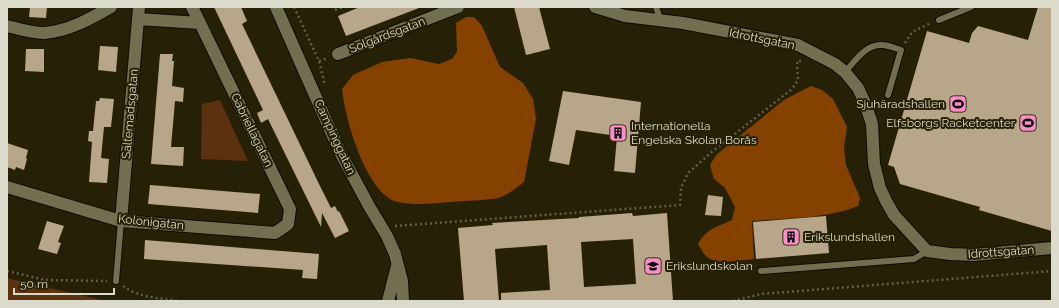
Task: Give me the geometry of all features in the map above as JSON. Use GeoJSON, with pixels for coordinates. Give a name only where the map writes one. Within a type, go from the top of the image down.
{"type":"FeatureCollection","features":[{"type":"Feature","properties":{"kind":"street"},"geometry":{"type":"LineString","coordinates":[[7,26],[21,30],[43,33],[84,23],[111,7]]}},
{"type":"Feature","properties":{"kind":"street","name":"Gabriellagatan"},"geometry":{"type":"LineString","coordinates":[[192,7],[290,209],[288,224],[275,233]]}},
{"type":"Feature","properties":{"kind":"street","name":"Campinggatan"},"geometry":{"type":"LineString","coordinates":[[276,7],[340,152],[387,236],[395,254],[402,281],[404,301]]}},
{"type":"Feature","properties":{"kind":"street","name":"Solgårdsgatan"},"geometry":{"type":"LineString","coordinates":[[338,54],[458,7]]}},
{"type":"Feature","properties":{"kind":"street","name":"Idrottsgatan"},"geometry":{"type":"LineString","coordinates":[[595,7],[623,11],[662,21],[683,23],[798,45],[835,64],[845,72],[858,88],[865,103],[872,124],[874,164],[880,188],[886,201],[894,215],[927,251],[974,255],[1052,248]]}},
{"type":"Feature","properties":{"kind":"street"},"geometry":{"type":"LineString","coordinates":[[139,13],[200,23]]}},
{"type":"Feature","properties":{"kind":"street","name":"Saltemadsgatan"},"geometry":{"type":"LineString","coordinates":[[121,221],[139,13]]}},
{"type":"Feature","properties":{"kind":"street","name":"Kolonigatan"},"geometry":{"type":"LineString","coordinates":[[7,187],[121,221],[275,233]]}},
{"type":"Feature","properties":{"kind":"street","name":"Campinggatan"},"geometry":{"type":"LineString","coordinates":[[388,301],[397,266]]}},
{"type":"Feature","properties":{"kind":"lane"},"geometry":{"type":"LineString","coordinates":[[656,7],[662,21]]}},
{"type":"Feature","properties":{"kind":"lane"},"geometry":{"type":"LineString","coordinates":[[939,20],[971,7]]}},
{"type":"Feature","properties":{"kind":"lane"},"geometry":{"type":"LineString","coordinates":[[845,72],[863,52],[872,46],[883,45],[901,50],[888,95]]}},
{"type":"Feature","properties":{"kind":"lane"},"geometry":{"type":"LineString","coordinates":[[116,281],[121,221]]}},
{"type":"Feature","properties":{"kind":"lane"},"geometry":{"type":"LineString","coordinates":[[761,271],[914,259],[927,251]]}},
{"type":"Feature","properties":{"kind":"path"},"geometry":{"type":"LineString","coordinates":[[294,7],[319,61],[326,88]]}},
{"type":"Feature","properties":{"kind":"path"},"geometry":{"type":"LineString","coordinates":[[335,10],[344,7]]}},
{"type":"Feature","properties":{"kind":"path"},"geometry":{"type":"LineString","coordinates":[[901,50],[912,32],[939,20]]}},
{"type":"Feature","properties":{"kind":"path"},"geometry":{"type":"LineString","coordinates":[[392,226],[680,205],[681,188],[688,173],[713,151],[792,89],[798,80],[797,61],[805,62]]}},
{"type":"Feature","properties":{"kind":"path"},"geometry":{"type":"LineString","coordinates":[[7,271],[45,280],[116,281],[130,291],[143,296],[179,301]]}},
{"type":"Feature","properties":{"kind":"path"},"geometry":{"type":"LineString","coordinates":[[733,301],[761,294],[1052,271]]}},
{"type":"Feature","properties":{"kind":"shaded area"},"geometry":{"type":"Polygon","coordinates":[[[466,17],[474,17],[482,26],[500,67],[523,83],[533,99],[536,119],[524,182],[505,195],[493,199],[425,204],[398,202],[387,196],[376,185],[367,171],[353,136],[342,89],[353,75],[382,62],[410,58],[439,64],[452,59],[457,52],[456,23],[466,17]]]}},
{"type":"Feature","properties":{"kind":"shaded area"},"geometry":{"type":"Polygon","coordinates":[[[811,86],[822,90],[833,99],[847,127],[844,147],[846,165],[860,198],[858,206],[819,216],[752,221],[754,259],[720,261],[708,258],[698,244],[709,231],[732,220],[735,207],[725,188],[714,179],[710,165],[716,155],[784,100],[811,86]]]}},
{"type":"Feature","properties":{"kind":"shaded area"},"geometry":{"type":"Polygon","coordinates":[[[220,100],[248,161],[201,159],[202,104],[220,100]]]}},
{"type":"Feature","properties":{"kind":"shaded area"},"geometry":{"type":"Polygon","coordinates":[[[7,278],[106,301],[7,301],[7,278]]]}},
{"type":"Feature","properties":{"kind":"building"},"geometry":{"type":"Polygon","coordinates":[[[30,7],[47,7],[46,18],[29,17],[30,7]]]}},
{"type":"Feature","properties":{"kind":"building"},"geometry":{"type":"Polygon","coordinates":[[[214,7],[241,7],[247,21],[242,24],[319,184],[331,208],[335,206],[338,212],[339,211],[349,231],[335,238],[322,213],[321,227],[268,119],[261,123],[257,113],[263,110],[214,7]]]}},
{"type":"Feature","properties":{"kind":"building"},"geometry":{"type":"Polygon","coordinates":[[[360,7],[419,8],[346,36],[338,16],[360,7]]]}},
{"type":"Feature","properties":{"kind":"building"},"geometry":{"type":"Polygon","coordinates":[[[514,7],[539,7],[550,49],[526,55],[514,7]]]}},
{"type":"Feature","properties":{"kind":"building","name":"Sjuhäradshallen"},"geometry":{"type":"Polygon","coordinates":[[[1038,7],[1052,7],[1052,231],[979,210],[980,207],[900,184],[894,167],[888,165],[927,31],[969,43],[972,33],[978,26],[1028,40],[1038,7]]]}},
{"type":"Feature","properties":{"kind":"building"},"geometry":{"type":"Polygon","coordinates":[[[100,46],[118,47],[116,72],[98,70],[100,46]]]}},
{"type":"Feature","properties":{"kind":"building"},"geometry":{"type":"Polygon","coordinates":[[[26,49],[44,49],[44,72],[25,71],[26,49]]]}},
{"type":"Feature","properties":{"kind":"building"},"geometry":{"type":"Polygon","coordinates":[[[160,54],[173,54],[172,61],[174,61],[172,86],[184,88],[183,102],[175,101],[171,147],[184,147],[183,166],[151,164],[160,54]]]}},
{"type":"Feature","properties":{"kind":"building","name":"Internationella Engelska Skolan Borås"},"geometry":{"type":"Polygon","coordinates":[[[563,91],[641,102],[635,173],[614,171],[617,136],[576,130],[569,165],[549,161],[563,91]]]}},
{"type":"Feature","properties":{"kind":"building"},"geometry":{"type":"Polygon","coordinates":[[[100,98],[114,99],[111,127],[104,127],[101,158],[109,159],[107,183],[89,182],[92,142],[88,141],[89,131],[93,131],[96,101],[99,101],[100,98]]]}},
{"type":"Feature","properties":{"kind":"building"},"geometry":{"type":"Polygon","coordinates":[[[7,143],[28,150],[24,170],[16,167],[15,170],[7,167],[7,143]]]}},
{"type":"Feature","properties":{"kind":"building"},"geometry":{"type":"Polygon","coordinates":[[[150,185],[260,194],[258,213],[148,204],[150,185]]]}},
{"type":"Feature","properties":{"kind":"building"},"geometry":{"type":"Polygon","coordinates":[[[708,195],[723,197],[721,216],[705,215],[708,195]]]}},
{"type":"Feature","properties":{"kind":"building","name":"Erikslundskolan"},"geometry":{"type":"Polygon","coordinates":[[[632,213],[633,216],[667,213],[673,301],[501,301],[501,293],[550,290],[547,245],[495,249],[499,301],[464,301],[458,228],[493,225],[492,223],[632,213]],[[633,239],[581,242],[584,287],[636,284],[633,239]]]}},
{"type":"Feature","properties":{"kind":"building","name":"Erikslundshallen"},"geometry":{"type":"Polygon","coordinates":[[[826,216],[829,253],[756,259],[753,222],[826,216]]]}},
{"type":"Feature","properties":{"kind":"building"},"geometry":{"type":"Polygon","coordinates":[[[47,221],[64,226],[58,242],[61,243],[57,254],[38,249],[47,221]]]}},
{"type":"Feature","properties":{"kind":"building"},"geometry":{"type":"Polygon","coordinates":[[[145,240],[319,254],[317,279],[302,278],[303,270],[144,259],[145,240]]]}},
{"type":"Feature","properties":{"kind":"place","name":"Sjuhäradshallen"},"geometry":{"type":"Point","coordinates":[958,104]}},
{"type":"Feature","properties":{"kind":"place","name":"Elfsborgs Racketcenter"},"geometry":{"type":"Point","coordinates":[1028,123]}},
{"type":"Feature","properties":{"kind":"place","name":"Internationella Engelska Skolan Borås"},"geometry":{"type":"Point","coordinates":[618,133]}},
{"type":"Feature","properties":{"kind":"place","name":"Erikslundshallen"},"geometry":{"type":"Point","coordinates":[791,237]}},
{"type":"Feature","properties":{"kind":"place","name":"Erikslundskolan"},"geometry":{"type":"Point","coordinates":[653,266]}}]}
